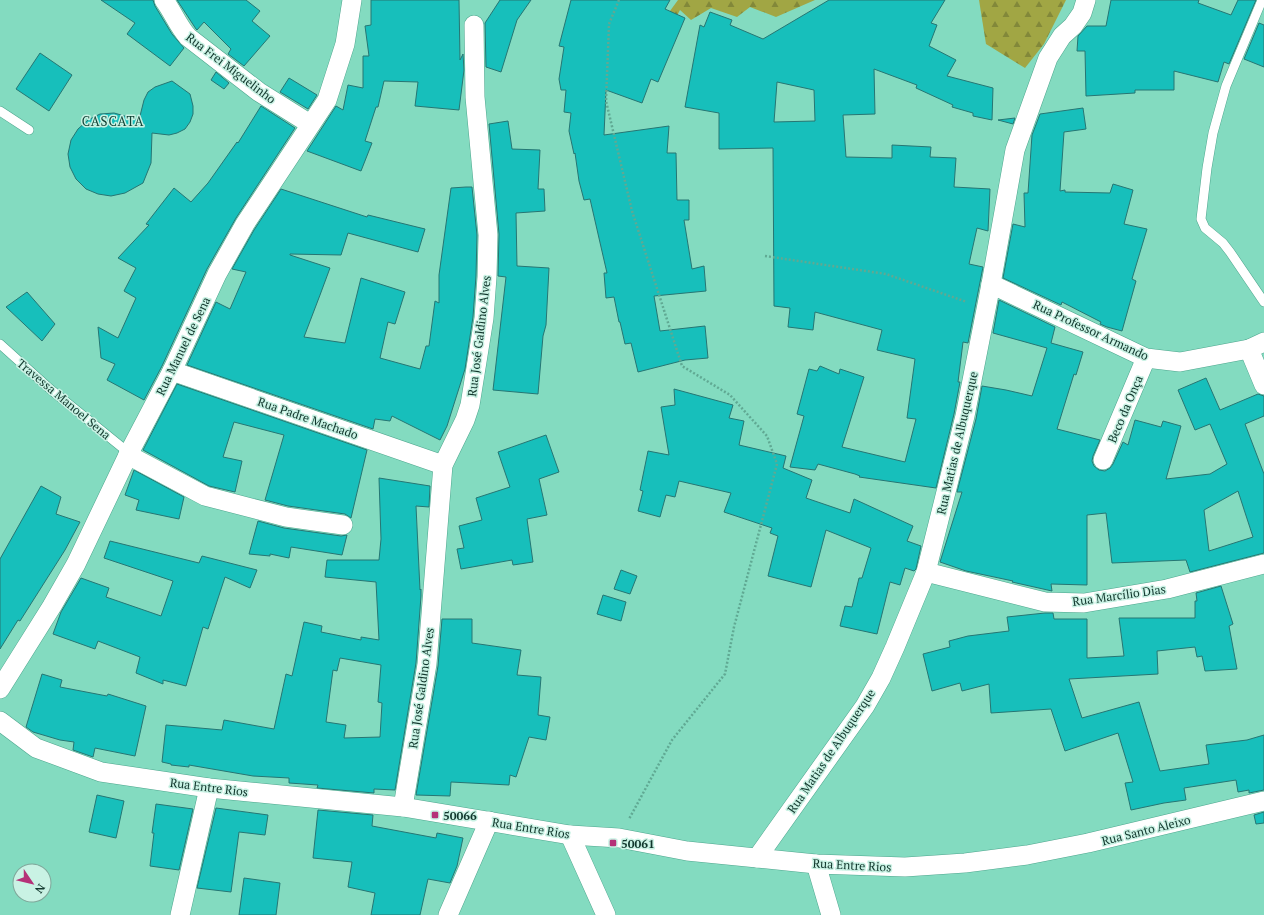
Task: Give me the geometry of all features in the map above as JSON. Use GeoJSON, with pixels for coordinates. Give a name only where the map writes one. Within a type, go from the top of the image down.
{"type":"FeatureCollection","features":[{"type":"Feature","properties":{"kind":"street","name":"Rua Frei Miguelinho"},"geometry":{"type":"LineString","coordinates":[[164,0],[181,29],[188,37],[259,92],[310,124]]}},
{"type":"Feature","properties":{"kind":"street","name":"Rua Manuel de Sena"},"geometry":{"type":"LineString","coordinates":[[0,689],[52,606],[76,564],[129,454],[172,371],[217,274],[245,224],[326,100],[345,44],[352,0]]}},
{"type":"Feature","properties":{"kind":"street","name":"Rua Matias de Albuquerque"},"geometry":{"type":"LineString","coordinates":[[757,858],[865,706],[895,647],[926,572],[964,416],[991,284],[1015,150],[1048,58],[1062,36],[1073,26],[1082,13],[1086,0]]}},
{"type":"Feature","properties":{"kind":"street","name":"Rua José Galdino Alves"},"geometry":{"type":"LineString","coordinates":[[403,807],[427,664],[443,465],[465,420],[470,405],[483,325],[487,277],[488,235],[475,97],[474,25]]}},
{"type":"Feature","properties":{"kind":"street","name":"Rua Professor Armando"},"geometry":{"type":"LineString","coordinates":[[991,284],[1146,358],[1180,362],[1256,345]]}},
{"type":"Feature","properties":{"kind":"street"},"geometry":{"type":"LineString","coordinates":[[1256,345],[1264,386]]}},
{"type":"Feature","properties":{"kind":"street","name":"Beco da Onça"},"geometry":{"type":"LineString","coordinates":[[1103,460],[1146,358]]}},
{"type":"Feature","properties":{"kind":"street","name":"Rua Padre Machado"},"geometry":{"type":"LineString","coordinates":[[172,371],[443,465]]}},
{"type":"Feature","properties":{"kind":"street"},"geometry":{"type":"LineString","coordinates":[[129,454],[205,496],[286,518],[343,525]]}},
{"type":"Feature","properties":{"kind":"street","name":"Rua Marcílio Dias"},"geometry":{"type":"LineString","coordinates":[[926,572],[1045,602],[1084,603],[1168,589],[1264,564]]}},
{"type":"Feature","properties":{"kind":"street","name":"Rua Entre Rios"},"geometry":{"type":"LineString","coordinates":[[0,720],[36,748],[101,772],[209,788],[403,807],[570,835],[618,838],[687,851],[816,864],[905,867],[964,864],[1028,855]]}},
{"type":"Feature","properties":{"kind":"street"},"geometry":{"type":"LineString","coordinates":[[180,915],[209,788]]}},
{"type":"Feature","properties":{"kind":"street","name":"Rua Santo Aleixo"},"geometry":{"type":"LineString","coordinates":[[1028,855],[1088,844],[1264,801]]}},
{"type":"Feature","properties":{"kind":"street"},"geometry":{"type":"LineString","coordinates":[[448,915],[489,821]]}},
{"type":"Feature","properties":{"kind":"street"},"geometry":{"type":"LineString","coordinates":[[570,835],[606,915]]}},
{"type":"Feature","properties":{"kind":"street"},"geometry":{"type":"LineString","coordinates":[[816,864],[832,915]]}},
{"type":"Feature","properties":{"kind":"lane"},"geometry":{"type":"LineString","coordinates":[[1262,0],[1226,86],[1213,133],[1201,219],[1205,228],[1223,243],[1230,252],[1264,302]]}},
{"type":"Feature","properties":{"kind":"lane"},"geometry":{"type":"LineString","coordinates":[[0,111],[28,130]]}},
{"type":"Feature","properties":{"kind":"lane","name":"Travessa Manoel Sena"},"geometry":{"type":"LineString","coordinates":[[0,344],[50,389],[129,454]]}},
{"type":"Feature","properties":{"kind":"path"},"geometry":{"type":"LineString","coordinates":[[618,838],[672,740],[725,674],[734,627],[777,464],[767,436],[730,396],[682,366],[632,211],[606,100],[609,24],[620,0]]}},
{"type":"Feature","properties":{"kind":"path"},"geometry":{"type":"LineString","coordinates":[[765,256],[886,274],[986,309]]}},
{"type":"Feature","properties":{"kind":"green space"},"geometry":{"type":"Polygon","coordinates":[[[678,0],[815,0],[776,17],[750,7],[737,17],[711,8],[691,20],[680,10],[667,34],[659,26],[678,0]]]}},
{"type":"Feature","properties":{"kind":"green space"},"geometry":{"type":"Polygon","coordinates":[[[979,0],[1066,0],[1044,44],[1025,68],[986,44],[979,0]]]}},
{"type":"Feature","properties":{"kind":"building"},"geometry":{"type":"Polygon","coordinates":[[[101,0],[153,0],[172,34],[184,48],[170,66],[127,34],[135,23],[101,0]]]}},
{"type":"Feature","properties":{"kind":"building"},"geometry":{"type":"Polygon","coordinates":[[[177,0],[246,0],[260,11],[252,21],[270,36],[244,66],[228,54],[231,49],[204,22],[197,30],[177,0]]]}},
{"type":"Feature","properties":{"kind":"building"},"geometry":{"type":"Polygon","coordinates":[[[371,0],[459,0],[460,60],[463,54],[464,70],[459,110],[415,106],[418,82],[384,81],[378,107],[376,107],[365,141],[372,143],[361,171],[307,151],[336,106],[343,110],[348,85],[363,88],[363,56],[369,56],[365,26],[371,25],[371,0]]]}},
{"type":"Feature","properties":{"kind":"building"},"geometry":{"type":"Polygon","coordinates":[[[500,0],[531,0],[517,20],[501,72],[486,67],[485,23],[500,0]]]}},
{"type":"Feature","properties":{"kind":"building"},"geometry":{"type":"Polygon","coordinates":[[[571,0],[670,0],[665,9],[685,18],[658,82],[651,79],[642,103],[606,90],[604,135],[669,126],[667,153],[676,153],[677,200],[689,200],[689,220],[684,220],[692,269],[704,266],[706,291],[654,296],[660,331],[705,326],[708,358],[685,360],[638,372],[631,343],[625,344],[614,297],[606,298],[604,273],[607,273],[590,199],[584,200],[579,181],[575,153],[574,154],[569,131],[571,113],[564,112],[566,90],[561,90],[559,79],[564,47],[559,46],[571,0]]]}},
{"type":"Feature","properties":{"kind":"building"},"geometry":{"type":"Polygon","coordinates":[[[829,0],[945,0],[931,23],[937,25],[929,46],[956,60],[947,76],[993,88],[992,120],[973,116],[973,113],[952,107],[953,105],[916,88],[917,85],[874,69],[875,114],[843,115],[846,157],[892,158],[892,145],[931,147],[930,157],[956,158],[954,187],[990,189],[988,231],[977,228],[969,264],[983,267],[968,343],[963,342],[958,382],[960,382],[954,414],[936,488],[859,477],[860,476],[855,474],[818,464],[815,470],[790,467],[804,416],[797,414],[809,369],[817,371],[820,366],[839,374],[840,369],[864,377],[842,447],[905,462],[916,419],[907,418],[915,359],[877,350],[882,330],[815,312],[813,330],[788,327],[790,308],[774,306],[773,148],[719,149],[719,113],[685,107],[700,25],[704,27],[710,12],[732,20],[730,25],[763,39],[829,0]],[[777,82],[774,122],[815,121],[814,90],[777,82]]]}},
{"type":"Feature","properties":{"kind":"building"},"geometry":{"type":"Polygon","coordinates":[[[1111,0],[1199,0],[1198,3],[1231,15],[1238,0],[1256,0],[1229,64],[1224,62],[1218,82],[1174,71],[1174,90],[1135,90],[1135,93],[1086,96],[1085,51],[1077,51],[1078,36],[1087,26],[1106,26],[1111,0]]]}},
{"type":"Feature","properties":{"kind":"building"},"geometry":{"type":"Polygon","coordinates":[[[1259,23],[1264,25],[1264,67],[1244,59],[1259,23]]]}},
{"type":"Feature","properties":{"kind":"building"},"geometry":{"type":"Polygon","coordinates":[[[40,53],[72,75],[49,111],[16,89],[40,53]]]}},
{"type":"Feature","properties":{"kind":"building"},"geometry":{"type":"Polygon","coordinates":[[[216,72],[229,83],[224,89],[211,80],[216,72]]]}},
{"type":"Feature","properties":{"kind":"building"},"geometry":{"type":"Polygon","coordinates":[[[289,78],[317,95],[308,109],[280,92],[289,78]]]}},
{"type":"Feature","properties":{"kind":"building"},"geometry":{"type":"Polygon","coordinates":[[[172,81],[190,94],[193,114],[185,129],[177,133],[169,135],[152,133],[151,163],[143,183],[125,193],[111,196],[98,194],[86,189],[76,179],[70,167],[68,154],[71,140],[78,129],[88,120],[100,114],[114,113],[139,120],[144,100],[148,92],[155,87],[172,81]]]}},
{"type":"Feature","properties":{"kind":"building"},"geometry":{"type":"Polygon","coordinates":[[[261,106],[295,128],[236,218],[207,269],[162,366],[144,400],[107,380],[115,364],[101,358],[98,327],[118,338],[136,298],[124,291],[136,268],[118,258],[149,225],[146,224],[174,188],[191,202],[208,183],[237,142],[238,143],[261,106]]]}},
{"type":"Feature","properties":{"kind":"building"},"geometry":{"type":"Polygon","coordinates":[[[1083,108],[1086,129],[1064,132],[1060,191],[1110,193],[1113,184],[1133,190],[1124,224],[1147,229],[1132,279],[1136,281],[1122,331],[1100,324],[1101,322],[1062,302],[1061,305],[1003,278],[1013,224],[1025,227],[1024,193],[1028,193],[1032,135],[1040,114],[1083,108]]]}},
{"type":"Feature","properties":{"kind":"building"},"geometry":{"type":"Polygon","coordinates":[[[1015,118],[1013,124],[998,120],[1015,118]]]}},
{"type":"Feature","properties":{"kind":"building"},"geometry":{"type":"Polygon","coordinates":[[[508,121],[512,149],[540,150],[538,189],[544,189],[545,211],[516,213],[517,266],[549,268],[546,325],[543,336],[538,394],[493,390],[506,277],[498,276],[499,234],[489,124],[508,121]]]}},
{"type":"Feature","properties":{"kind":"building"},"geometry":{"type":"Polygon","coordinates":[[[472,187],[477,235],[473,317],[465,369],[447,426],[440,440],[392,416],[390,421],[375,419],[373,429],[187,365],[216,302],[230,309],[246,272],[232,269],[254,230],[281,189],[367,217],[368,215],[425,229],[418,252],[348,233],[341,255],[290,254],[330,268],[304,337],[345,343],[361,278],[405,292],[395,324],[388,322],[380,358],[420,369],[426,346],[429,346],[435,301],[439,303],[439,275],[451,188],[472,187]]]}},
{"type":"Feature","properties":{"kind":"building"},"geometry":{"type":"Polygon","coordinates":[[[27,292],[55,324],[42,341],[6,307],[27,292]]]}},
{"type":"Feature","properties":{"kind":"building"},"geometry":{"type":"Polygon","coordinates":[[[999,300],[1055,327],[1051,343],[1083,352],[1076,375],[1074,374],[1057,429],[1100,440],[1092,461],[1094,466],[1099,470],[1105,471],[1110,468],[1123,442],[1128,445],[1135,420],[1161,427],[1163,421],[1181,426],[1166,479],[1210,474],[1227,464],[1210,424],[1195,430],[1178,390],[1206,378],[1220,410],[1258,394],[1264,396],[1264,416],[1245,424],[1264,474],[1264,553],[1190,572],[1186,560],[1112,563],[1106,513],[1087,515],[1087,585],[1051,584],[1052,591],[966,571],[940,562],[962,492],[957,492],[976,419],[982,386],[1032,396],[1047,348],[993,333],[999,300]],[[1238,491],[1204,510],[1209,551],[1253,537],[1238,491]]]}},
{"type":"Feature","properties":{"kind":"building"},"geometry":{"type":"Polygon","coordinates":[[[177,384],[367,450],[351,518],[345,514],[288,506],[265,500],[284,435],[234,422],[223,457],[242,461],[235,492],[209,486],[143,450],[177,384]]]}},
{"type":"Feature","properties":{"kind":"building"},"geometry":{"type":"Polygon","coordinates":[[[674,389],[733,405],[729,418],[744,421],[739,445],[786,456],[783,468],[812,480],[806,498],[850,513],[854,499],[913,526],[907,541],[921,546],[916,569],[914,571],[905,568],[900,585],[890,582],[877,634],[840,626],[845,606],[852,607],[859,578],[862,578],[871,548],[826,530],[811,587],[768,576],[778,536],[770,533],[772,528],[724,512],[731,493],[679,481],[675,497],[666,495],[660,517],[638,511],[643,491],[640,490],[648,451],[669,455],[661,407],[675,405],[674,389]]]}},
{"type":"Feature","properties":{"kind":"building"},"geometry":{"type":"Polygon","coordinates":[[[546,435],[559,472],[539,479],[547,515],[527,519],[533,562],[513,565],[512,560],[461,569],[457,549],[464,548],[459,526],[482,520],[476,498],[510,487],[498,452],[546,435]]]}},
{"type":"Feature","properties":{"kind":"building"},"geometry":{"type":"Polygon","coordinates":[[[134,470],[184,497],[179,519],[136,510],[139,500],[125,495],[134,470]]]}},
{"type":"Feature","properties":{"kind":"building"},"geometry":{"type":"Polygon","coordinates":[[[379,478],[430,486],[429,507],[416,506],[421,596],[416,663],[395,790],[374,789],[374,793],[317,788],[318,785],[289,783],[289,778],[253,776],[189,765],[189,767],[171,765],[162,762],[166,725],[222,730],[224,720],[274,729],[286,674],[292,676],[304,622],[322,626],[321,632],[361,640],[361,637],[379,640],[376,582],[325,577],[327,560],[379,560],[381,539],[379,478]],[[340,658],[337,671],[333,670],[326,722],[346,725],[344,738],[380,737],[382,703],[378,702],[381,665],[340,658]]]}},
{"type":"Feature","properties":{"kind":"building"},"geometry":{"type":"Polygon","coordinates":[[[41,486],[61,497],[56,514],[80,522],[65,550],[20,621],[18,620],[0,649],[0,559],[41,486]]]}},
{"type":"Feature","properties":{"kind":"building"},"geometry":{"type":"Polygon","coordinates":[[[258,521],[284,528],[341,536],[347,535],[342,555],[291,547],[289,558],[270,554],[270,556],[249,554],[258,521]]]}},
{"type":"Feature","properties":{"kind":"building"},"geometry":{"type":"Polygon","coordinates":[[[110,541],[199,563],[202,556],[257,570],[250,588],[225,577],[208,629],[203,627],[186,686],[163,680],[163,684],[136,673],[140,657],[98,641],[95,649],[53,634],[61,612],[81,578],[109,588],[106,597],[161,616],[173,581],[104,558],[110,541]]]}},
{"type":"Feature","properties":{"kind":"building"},"geometry":{"type":"Polygon","coordinates":[[[621,570],[637,576],[630,594],[614,589],[621,570]]]}},
{"type":"Feature","properties":{"kind":"building"},"geometry":{"type":"Polygon","coordinates":[[[1221,586],[1233,624],[1229,626],[1237,669],[1205,671],[1202,656],[1197,657],[1195,647],[1157,651],[1158,674],[1069,679],[1082,718],[1139,702],[1160,771],[1209,764],[1206,745],[1247,740],[1264,735],[1264,790],[1249,793],[1249,790],[1238,792],[1236,780],[1184,788],[1186,800],[1131,810],[1125,783],[1133,782],[1118,733],[1065,751],[1051,709],[991,713],[989,684],[962,691],[960,683],[932,691],[923,654],[950,647],[949,641],[968,636],[1009,631],[1007,617],[1053,613],[1054,619],[1087,619],[1087,658],[1124,656],[1119,618],[1195,618],[1195,601],[1197,601],[1196,593],[1221,586]]]}},
{"type":"Feature","properties":{"kind":"building"},"geometry":{"type":"Polygon","coordinates":[[[603,595],[626,602],[621,621],[597,614],[603,595]]]}},
{"type":"Feature","properties":{"kind":"building"},"geometry":{"type":"Polygon","coordinates":[[[442,619],[472,619],[472,643],[521,650],[517,675],[541,677],[538,715],[550,717],[546,740],[529,737],[516,777],[510,775],[509,785],[451,782],[450,796],[416,795],[438,666],[442,619]]]}},
{"type":"Feature","properties":{"kind":"building"},"geometry":{"type":"Polygon","coordinates":[[[42,674],[62,680],[60,687],[107,696],[108,694],[146,706],[135,756],[95,748],[93,757],[73,750],[74,742],[60,740],[33,732],[26,727],[42,674]]]}},
{"type":"Feature","properties":{"kind":"building"},"geometry":{"type":"Polygon","coordinates":[[[97,795],[124,801],[116,838],[89,832],[97,795]]]}},
{"type":"Feature","properties":{"kind":"building"},"geometry":{"type":"Polygon","coordinates":[[[156,804],[193,809],[179,870],[150,866],[156,804]]]}},
{"type":"Feature","properties":{"kind":"building"},"geometry":{"type":"Polygon","coordinates":[[[216,808],[268,815],[265,835],[239,832],[231,892],[197,888],[216,808]]]}},
{"type":"Feature","properties":{"kind":"building"},"geometry":{"type":"Polygon","coordinates":[[[318,810],[373,815],[372,826],[436,838],[437,833],[463,838],[457,866],[450,883],[428,879],[420,915],[371,915],[375,893],[348,887],[352,862],[313,858],[318,810]]]}},
{"type":"Feature","properties":{"kind":"building"},"geometry":{"type":"Polygon","coordinates":[[[1264,812],[1264,823],[1256,824],[1254,815],[1264,812]]]}},
{"type":"Feature","properties":{"kind":"building"},"geometry":{"type":"Polygon","coordinates":[[[244,878],[280,883],[276,915],[239,915],[244,878]]]}},
{"type":"Feature","properties":{"kind":"place","name":"50066"},"geometry":{"type":"Point","coordinates":[435,815]}},
{"type":"Feature","properties":{"kind":"place","name":"50061"},"geometry":{"type":"Point","coordinates":[613,843]}},
{"type":"Feature","properties":{"kind":"district","name":"CASCATA"},"geometry":{"type":"Point","coordinates":[113,121]}}]}
